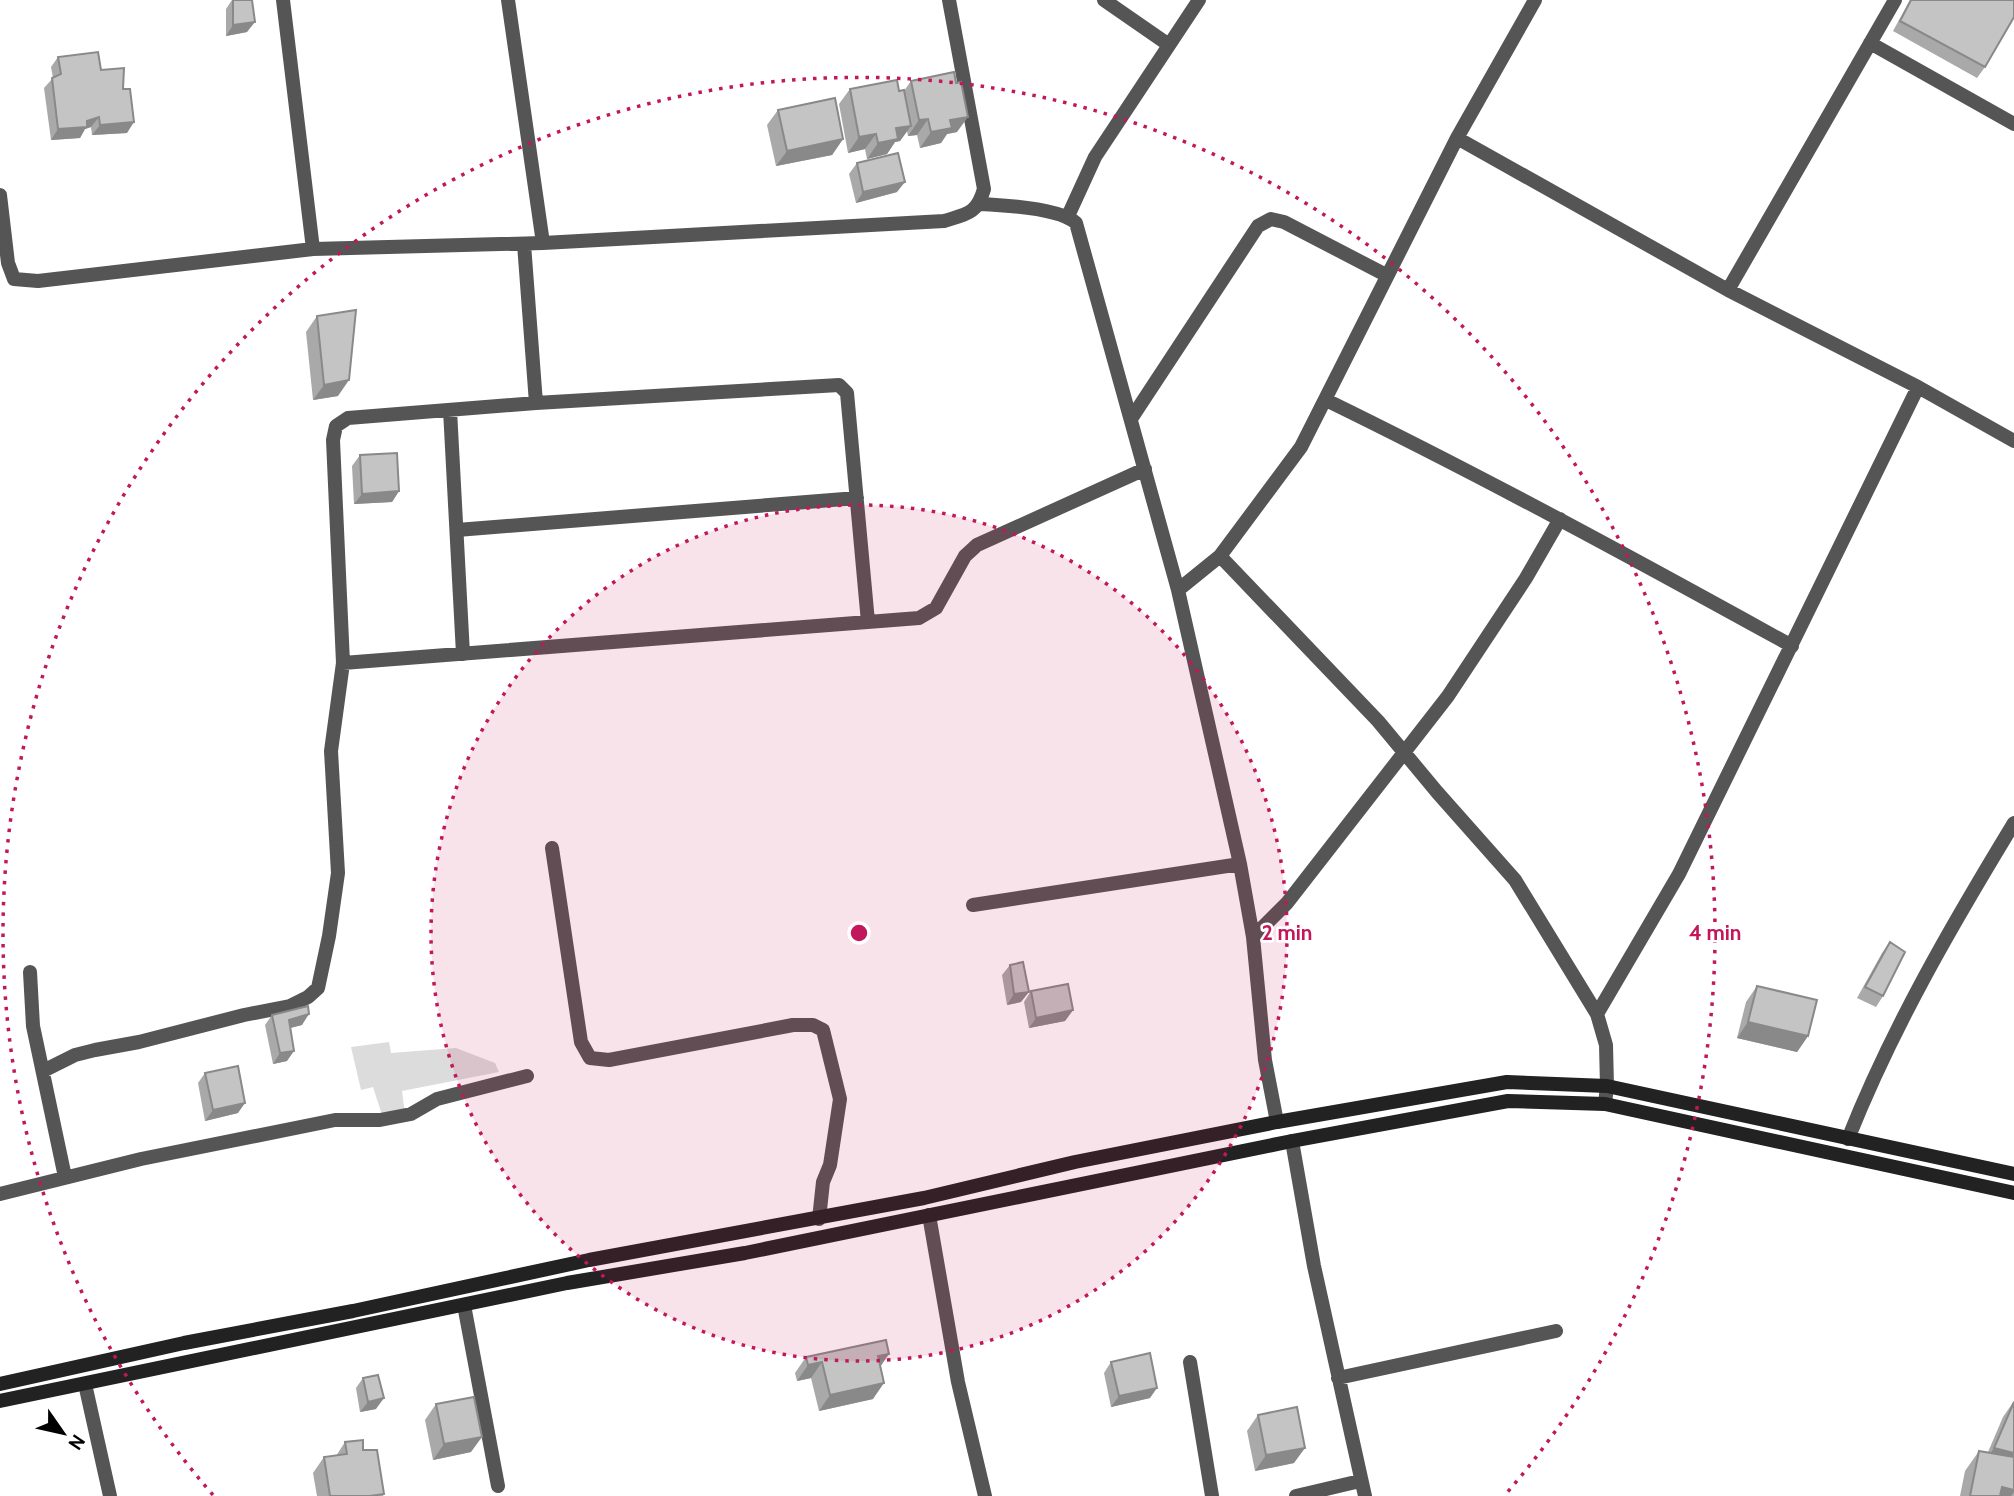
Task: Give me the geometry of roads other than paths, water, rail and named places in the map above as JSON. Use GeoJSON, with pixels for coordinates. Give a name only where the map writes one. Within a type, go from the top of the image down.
{"type":"FeatureCollection","features":[{"type":"Feature","properties":{"kind":"main road"},"geometry":{"type":"LineString","coordinates":[[0,1384],[184,1343],[353,1311],[589,1260],[924,1198],[1075,1163],[1277,1122],[1507,1082],[1608,1086],[2014,1174]]}},
{"type":"Feature","properties":{"kind":"main road"},"geometry":{"type":"LineString","coordinates":[[0,1401],[567,1283],[746,1253],[1292,1141],[1508,1101],[1605,1104],[2014,1193]]}},
{"type":"Feature","properties":{"kind":"main road"},"geometry":{"type":"LineString","coordinates":[[740,1233],[746,1253]]}},
{"type":"Feature","properties":{"kind":"street"},"geometry":{"type":"LineString","coordinates":[[283,0],[313,249]]}},
{"type":"Feature","properties":{"kind":"street"},"geometry":{"type":"LineString","coordinates":[[508,0],[543,243]]}},
{"type":"Feature","properties":{"kind":"street"},"geometry":{"type":"LineString","coordinates":[[0,195],[8,263],[14,279],[38,281],[313,249],[524,244],[944,220],[968,214],[979,204],[984,189],[948,0]]}},
{"type":"Feature","properties":{"kind":"street"},"geometry":{"type":"LineString","coordinates":[[1104,0],[1169,46]]}},
{"type":"Feature","properties":{"kind":"street"},"geometry":{"type":"LineString","coordinates":[[1068,216],[1095,157],[1199,0]]}},
{"type":"Feature","properties":{"kind":"street"},"geometry":{"type":"LineString","coordinates":[[1178,590],[1220,556],[1301,447],[1457,138],[1535,0]]}},
{"type":"Feature","properties":{"kind":"street"},"geometry":{"type":"LineString","coordinates":[[1728,290],[1895,0]]}},
{"type":"Feature","properties":{"kind":"street"},"geometry":{"type":"LineString","coordinates":[[1870,43],[2014,124]]}},
{"type":"Feature","properties":{"kind":"street"},"geometry":{"type":"LineString","coordinates":[[1457,138],[1728,290],[1918,387],[2014,440]]}},
{"type":"Feature","properties":{"kind":"street"},"geometry":{"type":"LineString","coordinates":[[979,204],[1010,205],[1068,216],[1076,223],[1178,590],[1240,864],[1253,937],[1265,1059],[1277,1122]]}},
{"type":"Feature","properties":{"kind":"street"},"geometry":{"type":"LineString","coordinates":[[1131,419],[1258,226],[1271,219],[1284,222],[1386,275]]}},
{"type":"Feature","properties":{"kind":"street"},"geometry":{"type":"LineString","coordinates":[[524,244],[536,403]]}},
{"type":"Feature","properties":{"kind":"street"},"geometry":{"type":"LineString","coordinates":[[43,1070],[85,1052],[139,1042],[289,1006],[314,994],[327,950],[338,873],[331,751],[342,663],[333,440],[336,426],[348,418],[536,403],[839,385],[847,393],[868,622]]}},
{"type":"Feature","properties":{"kind":"street"},"geometry":{"type":"LineString","coordinates":[[1597,1014],[1679,874],[1918,387]]}},
{"type":"Feature","properties":{"kind":"street"},"geometry":{"type":"LineString","coordinates":[[1326,400],[1560,519],[1792,646]]}},
{"type":"Feature","properties":{"kind":"street"},"geometry":{"type":"LineString","coordinates":[[450,410],[463,654]]}},
{"type":"Feature","properties":{"kind":"street"},"geometry":{"type":"LineString","coordinates":[[342,663],[919,618],[936,608],[965,556],[977,545],[1145,469]]}},
{"type":"Feature","properties":{"kind":"street"},"geometry":{"type":"LineString","coordinates":[[457,530],[857,498]]}},
{"type":"Feature","properties":{"kind":"street"},"geometry":{"type":"LineString","coordinates":[[1253,937],[1287,903],[1448,696],[1526,578],[1560,519]]}},
{"type":"Feature","properties":{"kind":"street"},"geometry":{"type":"LineString","coordinates":[[1220,556],[1404,752],[1516,880],[1597,1014],[1606,1045],[1608,1086],[1605,1104]]}},
{"type":"Feature","properties":{"kind":"street"},"geometry":{"type":"LineString","coordinates":[[1848,1139],[1888,1048],[1970,893],[2014,823]]}},
{"type":"Feature","properties":{"kind":"street"},"geometry":{"type":"LineString","coordinates":[[552,848],[581,1042],[590,1058],[609,1060],[793,1026],[813,1025],[822,1030],[841,1099],[819,1219]]}},
{"type":"Feature","properties":{"kind":"street"},"geometry":{"type":"LineString","coordinates":[[973,905],[1240,864]]}},
{"type":"Feature","properties":{"kind":"street"},"geometry":{"type":"LineString","coordinates":[[30,972],[33,1026],[65,1177]]}},
{"type":"Feature","properties":{"kind":"street"},"geometry":{"type":"LineString","coordinates":[[0,1194],[141,1159],[335,1121],[380,1121],[411,1114],[437,1099],[527,1076]]}},
{"type":"Feature","properties":{"kind":"street"},"geometry":{"type":"LineString","coordinates":[[1292,1141],[1314,1266],[1364,1496]]}},
{"type":"Feature","properties":{"kind":"street"},"geometry":{"type":"LineString","coordinates":[[929,1215],[958,1382],[985,1496]]}},
{"type":"Feature","properties":{"kind":"street"},"geometry":{"type":"LineString","coordinates":[[464,1305],[498,1486]]}},
{"type":"Feature","properties":{"kind":"street"},"geometry":{"type":"LineString","coordinates":[[1338,1378],[1556,1331]]}},
{"type":"Feature","properties":{"kind":"street"},"geometry":{"type":"LineString","coordinates":[[1189,1362],[1212,1496]]}},
{"type":"Feature","properties":{"kind":"street"},"geometry":{"type":"LineString","coordinates":[[85,1384],[110,1496]]}},
{"type":"Feature","properties":{"kind":"street"},"geometry":{"type":"LineString","coordinates":[[1296,1496],[1360,1481]]}}]}
